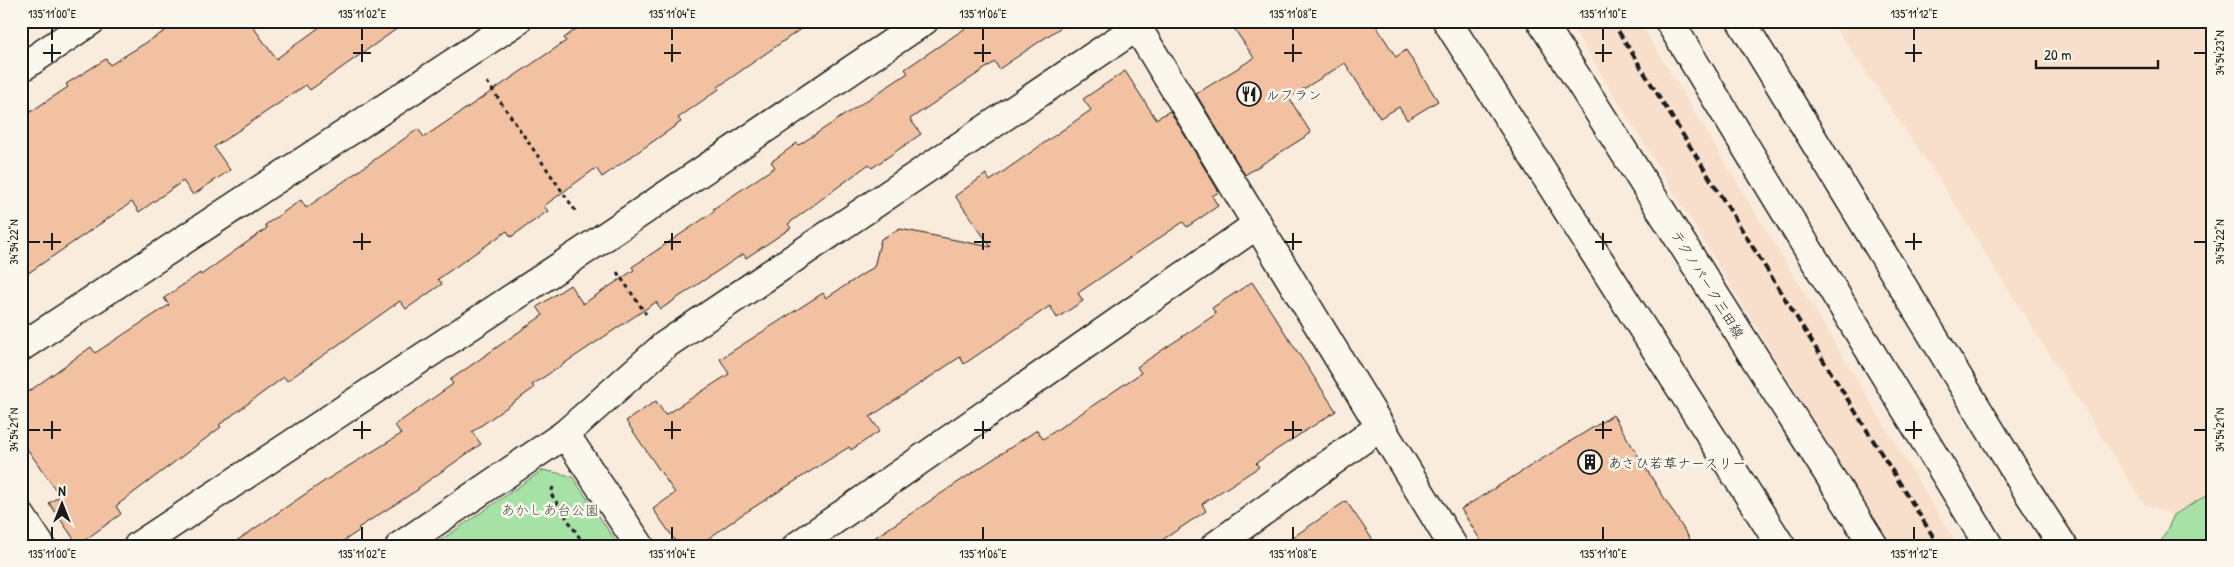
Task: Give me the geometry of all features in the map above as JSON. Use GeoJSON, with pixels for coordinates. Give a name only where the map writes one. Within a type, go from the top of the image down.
{"type":"FeatureCollection","features":[{"type":"Feature","properties":{"kind":"street"},"geometry":{"type":"LineString","coordinates":[[21,68],[91,21]]}},
{"type":"Feature","properties":{"kind":"street"},"geometry":{"type":"LineString","coordinates":[[21,347],[517,21]]}},
{"type":"Feature","properties":{"kind":"street"},"geometry":{"type":"LineString","coordinates":[[138,546],[580,253],[924,21]]}},
{"type":"Feature","properties":{"kind":"street"},"geometry":{"type":"LineString","coordinates":[[1447,21],[1781,546]]}},
{"type":"Feature","properties":{"kind":"street","name":"テクノパーク三田線"},"geometry":{"type":"LineString","coordinates":[[1541,21],[1874,546]]}},
{"type":"Feature","properties":{"kind":"street"},"geometry":{"type":"LineString","coordinates":[[1669,21],[1989,546]]}},
{"type":"Feature","properties":{"kind":"street"},"geometry":{"type":"LineString","coordinates":[[1741,21],[2062,546]]}},
{"type":"Feature","properties":{"kind":"street"},"geometry":{"type":"LineString","coordinates":[[400,546],[565,434],[666,345],[1138,27],[1453,546]]}},
{"type":"Feature","properties":{"kind":"street"},"geometry":{"type":"LineString","coordinates":[[797,546],[1258,224]]}},
{"type":"Feature","properties":{"kind":"street"},"geometry":{"type":"LineString","coordinates":[[1215,546],[1380,427]]}},
{"type":"Feature","properties":{"kind":"street"},"geometry":{"type":"LineString","coordinates":[[565,434],[640,546]]}},
{"type":"Feature","properties":{"kind":"street"},"geometry":{"type":"LineString","coordinates":[[21,516],[41,546]]}},
{"type":"Feature","properties":{"kind":"shaded area"},"geometry":{"type":"Polygon","coordinates":[[[1569,21],[1639,21],[1958,546],[1890,546],[1569,21]]]}},
{"type":"Feature","properties":{"kind":"shaded area"},"geometry":{"type":"Polygon","coordinates":[[[1831,21],[2213,21],[2213,546],[2159,546],[2173,515],[2144,504],[1936,175],[1831,21]]]}},
{"type":"Feature","properties":{"kind":"green space","name":"あかしあ台公園"},"geometry":{"type":"Polygon","coordinates":[[[543,470],[572,476],[619,546],[432,546],[543,470]]]}},
{"type":"Feature","properties":{"kind":"green space"},"geometry":{"type":"Polygon","coordinates":[[[2213,491],[2213,546],[2159,546],[2174,515],[2213,491]]]}},
{"type":"Feature","properties":{"kind":"building"},"geometry":{"type":"Polygon","coordinates":[[[181,21],[249,21],[276,59],[328,21],[408,21],[310,90],[306,85],[214,147],[230,170],[193,195],[183,181],[139,212],[132,202],[21,278],[21,118],[68,87],[66,84],[106,59],[110,65],[181,21]]]}},
{"type":"Feature","properties":{"kind":"building"},"geometry":{"type":"Polygon","coordinates":[[[587,21],[812,21],[718,87],[719,89],[678,118],[681,122],[602,177],[596,168],[544,206],[548,211],[511,237],[507,231],[438,279],[442,284],[406,309],[400,301],[287,381],[284,377],[219,425],[221,427],[116,506],[121,514],[78,545],[49,503],[60,496],[21,440],[21,397],[91,347],[95,353],[169,305],[164,298],[200,273],[201,275],[267,228],[265,225],[301,200],[306,208],[418,129],[424,137],[566,41],[564,38],[587,21]]]}},
{"type":"Feature","properties":{"kind":"building"},"geometry":{"type":"Polygon","coordinates":[[[976,21],[1070,21],[999,69],[995,62],[910,119],[921,134],[872,168],[869,164],[788,224],[791,228],[746,258],[743,254],[661,309],[656,302],[532,385],[534,388],[472,432],[481,444],[419,489],[358,528],[360,530],[336,546],[229,546],[326,480],[401,434],[395,425],[453,384],[450,380],[543,315],[537,307],[570,285],[583,304],[634,270],[632,267],[715,211],[713,209],[775,167],[771,162],[797,143],[799,145],[908,73],[905,69],[976,21]]]}},
{"type":"Feature","properties":{"kind":"building","name":"ルフラン"},"geometry":{"type":"Polygon","coordinates":[[[1229,21],[1373,21],[1396,57],[1406,50],[1438,101],[1407,120],[1399,107],[1380,118],[1345,63],[1289,98],[1311,133],[1245,175],[1196,94],[1254,58],[1229,21]]]}},
{"type":"Feature","properties":{"kind":"building"},"geometry":{"type":"Polygon","coordinates":[[[1125,71],[1156,119],[1170,111],[1219,192],[1212,196],[1218,206],[1187,227],[1183,222],[1078,293],[1083,301],[1057,318],[1050,306],[964,364],[960,357],[870,417],[880,431],[851,450],[849,447],[740,516],[698,546],[679,546],[653,509],[675,493],[626,421],[656,401],[665,415],[729,374],[720,359],[823,293],[826,298],[874,267],[881,239],[900,229],[991,247],[955,196],[986,174],[990,181],[1091,110],[1083,99],[1125,71]]]}},
{"type":"Feature","properties":{"kind":"building"},"geometry":{"type":"Polygon","coordinates":[[[1252,282],[1336,411],[1256,463],[1259,467],[1202,504],[1206,511],[1153,546],[862,546],[1037,430],[1043,439],[1141,373],[1137,367],[1216,314],[1212,308],[1252,282]]]}},
{"type":"Feature","properties":{"kind":"building","name":"あさひ若草ナースリー"},"geometry":{"type":"Polygon","coordinates":[[[1613,415],[1694,546],[1484,546],[1461,509],[1613,415]]]}},
{"type":"Feature","properties":{"kind":"building"},"geometry":{"type":"Polygon","coordinates":[[[1346,501],[1377,546],[1280,546],[1346,501]]]}},
{"type":"Feature","properties":{"kind":"railway"},"geometry":{"type":"LineString","coordinates":[[1612,21],[1939,546]]}},
{"type":"Feature","properties":{"kind":"place","name":"ルフラン"},"geometry":{"type":"Point","coordinates":[1249,94]}},
{"type":"Feature","properties":{"kind":"place","name":"あさひ若草ナースリー"},"geometry":{"type":"Point","coordinates":[1590,462]}}]}
